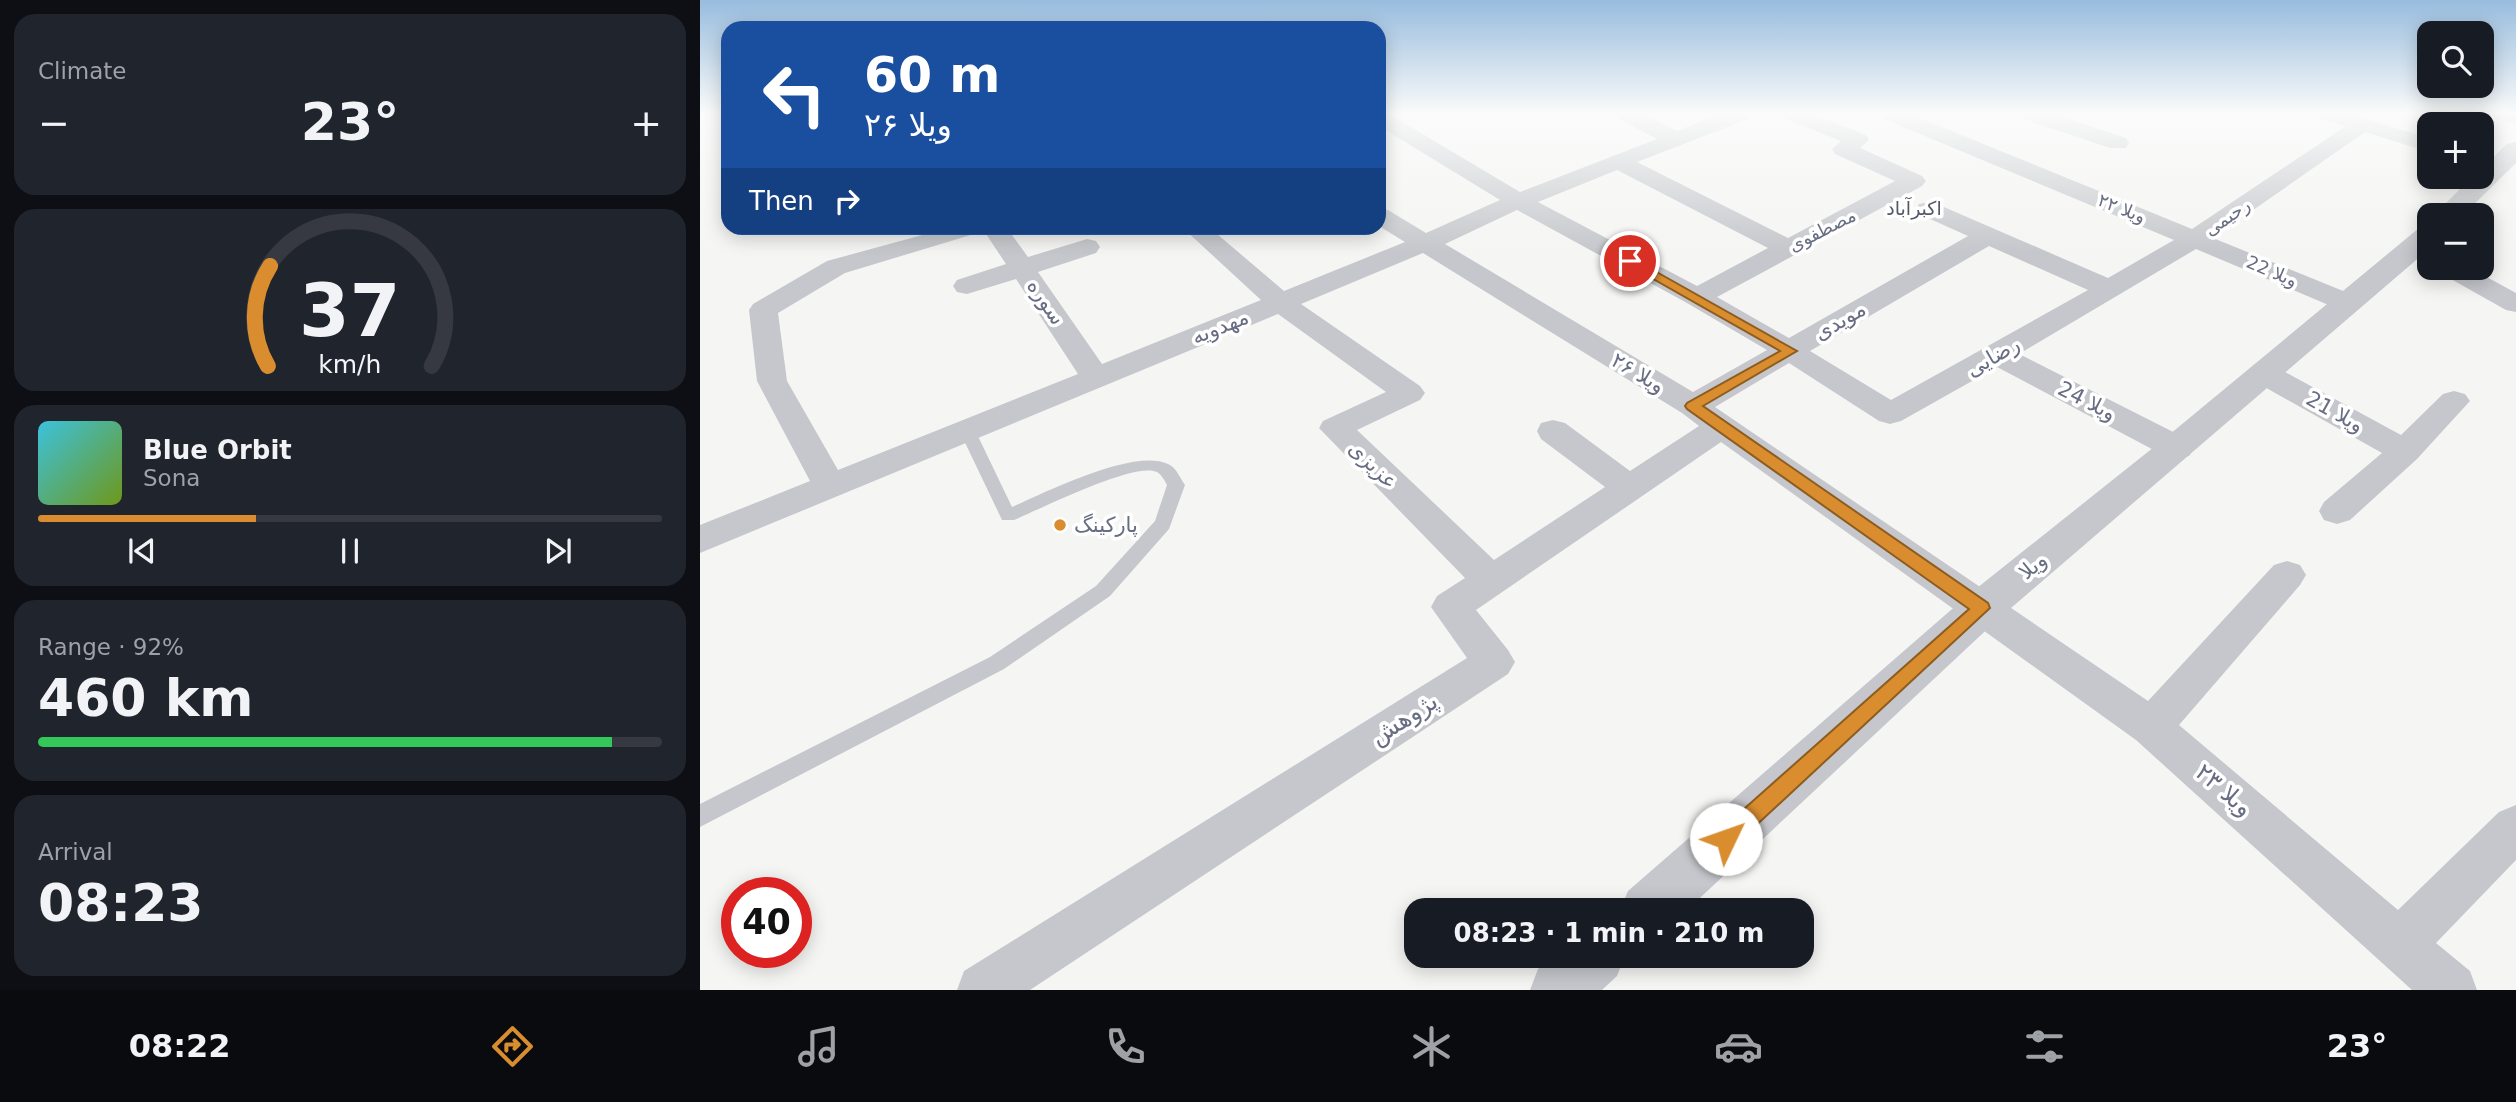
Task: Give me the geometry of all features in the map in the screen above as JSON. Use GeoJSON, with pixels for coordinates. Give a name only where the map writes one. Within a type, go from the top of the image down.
{"type":"FeatureCollection","features":[{"type":"Feature","properties":{"kind":"street"},"geometry":{"type":"LineString","coordinates":[[1450,160],[1518,201],[1697,297],[1790,351]]}},
{"type":"Feature","properties":{"kind":"street","name":"مصطفوی"},"geometry":{"type":"LineString","coordinates":[[1697,297],[1786,247],[1914,181],[1868,160]]}},
{"type":"Feature","properties":{"kind":"street","name":"ویلا ۲۲"},"geometry":{"type":"LineString","coordinates":[[2005,160],[2196,238]]}},
{"type":"Feature","properties":{"kind":"street","name":"رحیمی"},"geometry":{"type":"LineString","coordinates":[[2196,238],[2310,160]]}},
{"type":"Feature","properties":{"kind":"street"},"geometry":{"type":"LineString","coordinates":[[2459,203],[2497,160]]}},
{"type":"Feature","properties":{"kind":"street"},"geometry":{"type":"LineString","coordinates":[[1617,161],[1786,247]]}},
{"type":"Feature","properties":{"kind":"street","name":"مهدویه"},"geometry":{"type":"LineString","coordinates":[[700,540],[1425,243],[1617,161]]}},
{"type":"Feature","properties":{"kind":"street"},"geometry":{"type":"LineString","coordinates":[[1928,209],[2109,289]]}},
{"type":"Feature","properties":{"kind":"street","name":"ویلا ۲۶"},"geometry":{"type":"LineString","coordinates":[[1386,219],[1706,416],[1982,608]]}},
{"type":"Feature","properties":{"kind":"street"},"geometry":{"type":"LineString","coordinates":[[830,486],[772,382],[763,310],[836,267],[949,235]]}},
{"type":"Feature","properties":{"kind":"street","name":"سوره"},"geometry":{"type":"LineString","coordinates":[[1000,235],[1096,377]]}},
{"type":"Feature","properties":{"kind":"street"},"geometry":{"type":"LineString","coordinates":[[1203,235],[1280,302]]}},
{"type":"Feature","properties":{"kind":"street","name":"مویدی"},"geometry":{"type":"LineString","coordinates":[[1706,416],[1790,351],[1987,236]]}},
{"type":"Feature","properties":{"kind":"street","name":"رضایی"},"geometry":{"type":"LineString","coordinates":[[1790,351],[1890,414],[1997,355],[2196,238]]}},
{"type":"Feature","properties":{"kind":"street","name":"ویلا 22"},"geometry":{"type":"LineString","coordinates":[[2196,238],[2348,303]]}},
{"type":"Feature","properties":{"kind":"street"},"geometry":{"type":"LineString","coordinates":[[967,286],[1087,247]]}},
{"type":"Feature","properties":{"kind":"street","name":"ویلا"},"geometry":{"type":"LineString","coordinates":[[1660,898],[1982,608],[2348,303],[2417,251]]}},
{"type":"Feature","properties":{"kind":"street"},"geometry":{"type":"LineString","coordinates":[[2473,280],[2516,303]]}},
{"type":"Feature","properties":{"kind":"street","name":"عزیزی"},"geometry":{"type":"LineString","coordinates":[[1280,302],[1409,393],[1335,428],[1491,580]]}},
{"type":"Feature","properties":{"kind":"street","name":"ویلا 24"},"geometry":{"type":"LineString","coordinates":[[1997,355],[2177,448]]}},
{"type":"Feature","properties":{"kind":"street","name":"ویلا 21"},"geometry":{"type":"LineString","coordinates":[[2266,374],[2405,451]]}},
{"type":"Feature","properties":{"kind":"street"},"geometry":{"type":"LineString","coordinates":[[2337,511],[2405,451],[2454,401]]}},
{"type":"Feature","properties":{"kind":"street","name":"پژوهش"},"geometry":{"type":"LineString","coordinates":[[983,990],[1494,662],[1451,607],[1629,487],[1706,416]]}},
{"type":"Feature","properties":{"kind":"street"},"geometry":{"type":"LineString","coordinates":[[1553,431],[1629,487]]}},
{"type":"Feature","properties":{"kind":"street"},"geometry":{"type":"LineString","coordinates":[[2151,727],[2287,575]]}},
{"type":"Feature","properties":{"kind":"street","name":"ویلا ۲۳"},"geometry":{"type":"LineString","coordinates":[[1982,608],[2151,727],[2451,990]]}},
{"type":"Feature","properties":{"kind":"street"},"geometry":{"type":"LineString","coordinates":[[2399,945],[2516,827]]}},
{"type":"Feature","properties":{"kind":"street"},"geometry":{"type":"LineString","coordinates":[[1559,990],[1584,968]]}},
{"type":"Feature","properties":{"kind":"lane"},"geometry":{"type":"LineString","coordinates":[[700,816],[997,663],[1103,591],[1163,524],[1176,485],[1163,468],[1146,464],[1120,469],[1008,516],[967,430]]}},
{"type":"Feature","properties":{"kind":"place","name":"پارکینگ"},"geometry":{"type":"Point","coordinates":[1060,525]}},
{"type":"Feature","properties":{"kind":"district","name":"اکبرآباد"},"geometry":{"type":"Point","coordinates":[1914,208]}},
{"type":"Feature","properties":{"kind":"route"},"geometry":{"type":"LineString","coordinates":[[1630,261],[1790,351],[1693,406],[1982,608],[1726,839]]}}]}
